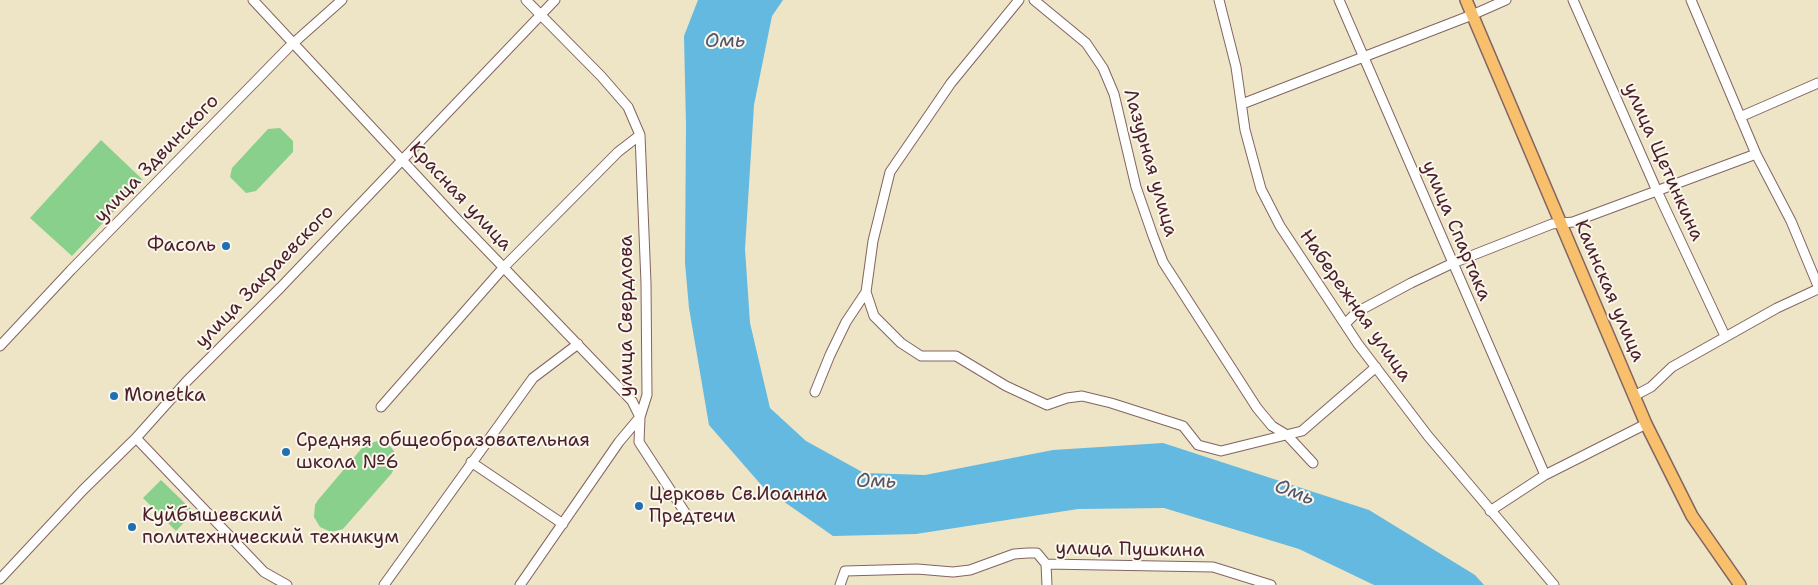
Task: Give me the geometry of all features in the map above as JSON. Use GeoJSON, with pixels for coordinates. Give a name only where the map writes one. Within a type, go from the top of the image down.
{"type":"FeatureCollection","features":[{"type":"Feature","properties":{"kind":"main road","name":"Каинская улица"},"geometry":{"type":"LineString","coordinates":[[1466,0],[1646,424],[1692,516],[1740,585]]}},
{"type":"Feature","properties":{"kind":"street","name":"Красная улица"},"geometry":{"type":"LineString","coordinates":[[253,0],[632,401],[640,417]]}},
{"type":"Feature","properties":{"kind":"street","name":"улица Здвинского"},"geometry":{"type":"LineString","coordinates":[[0,346],[71,270],[295,43],[342,0]]}},
{"type":"Feature","properties":{"kind":"street"},"geometry":{"type":"LineString","coordinates":[[380,407],[504,267],[618,152],[640,134],[628,107],[601,76],[526,0]]}},
{"type":"Feature","properties":{"kind":"street","name":"улица Закраевского"},"geometry":{"type":"LineString","coordinates":[[0,579],[83,490],[136,438],[187,381],[281,287],[555,0]]}},
{"type":"Feature","properties":{"kind":"street"},"geometry":{"type":"LineString","coordinates":[[815,392],[846,322],[866,292],[873,241],[890,172],[951,83],[1019,0]]}},
{"type":"Feature","properties":{"kind":"street","name":"Лазурная улица"},"geometry":{"type":"LineString","coordinates":[[1034,0],[1086,43],[1103,68],[1114,94],[1136,187],[1152,236],[1164,262],[1257,408],[1272,426],[1287,435],[1313,463]]}},
{"type":"Feature","properties":{"kind":"street","name":"Набережная улица"},"geometry":{"type":"LineString","coordinates":[[1219,0],[1236,67],[1244,130],[1262,189],[1280,226],[1376,367],[1433,442],[1554,585]]}},
{"type":"Feature","properties":{"kind":"street","name":"улица Спартака"},"geometry":{"type":"LineString","coordinates":[[1339,0],[1545,475]]}},
{"type":"Feature","properties":{"kind":"street"},"geometry":{"type":"LineString","coordinates":[[1242,104],[1506,0]]}},
{"type":"Feature","properties":{"kind":"street","name":"улица Щетинкина"},"geometry":{"type":"LineString","coordinates":[[1573,0],[1657,190],[1725,336]]}},
{"type":"Feature","properties":{"kind":"street"},"geometry":{"type":"LineString","coordinates":[[1634,396],[1651,387],[1672,367],[1725,336],[1818,287],[1791,221],[1756,154],[1691,0]]}},
{"type":"Feature","properties":{"kind":"street"},"geometry":{"type":"LineString","coordinates":[[1740,117],[1818,83]]}},
{"type":"Feature","properties":{"kind":"street","name":"улица Свердлова"},"geometry":{"type":"LineString","coordinates":[[640,134],[646,282],[647,395],[640,417],[639,442],[686,514]]}},
{"type":"Feature","properties":{"kind":"street"},"geometry":{"type":"LineString","coordinates":[[1346,324],[1357,312],[1410,283],[1454,263],[1552,224],[1573,222],[1756,154]]}},
{"type":"Feature","properties":{"kind":"street"},"geometry":{"type":"LineString","coordinates":[[866,292],[874,316],[901,342],[921,356],[956,356],[1006,386],[1047,404],[1082,396],[1111,403],[1183,426],[1198,445],[1221,452],[1302,431],[1376,367]]}},
{"type":"Feature","properties":{"kind":"street"},"geometry":{"type":"LineString","coordinates":[[384,585],[533,378],[578,344]]}},
{"type":"Feature","properties":{"kind":"street"},"geometry":{"type":"LineString","coordinates":[[520,585],[618,442],[640,417]]}},
{"type":"Feature","properties":{"kind":"street"},"geometry":{"type":"LineString","coordinates":[[1490,511],[1545,475],[1646,424]]}},
{"type":"Feature","properties":{"kind":"street"},"geometry":{"type":"LineString","coordinates":[[136,438],[264,572],[287,585]]}},
{"type":"Feature","properties":{"kind":"street"},"geometry":{"type":"LineString","coordinates":[[471,462],[563,524]]}},
{"type":"Feature","properties":{"kind":"street","name":"улица Пушкина"},"geometry":{"type":"LineString","coordinates":[[840,585],[845,571],[917,568],[954,572],[970,570],[1014,554],[1028,553],[1037,553],[1046,564],[1213,567],[1271,585]]}},
{"type":"Feature","properties":{"kind":"street"},"geometry":{"type":"LineString","coordinates":[[1046,564],[1047,585]]}},
{"type":"Feature","properties":{"kind":"green space"},"geometry":{"type":"Polygon","coordinates":[[[280,128],[293,141],[293,152],[256,191],[246,193],[230,177],[232,168],[268,129],[280,128]]]}},
{"type":"Feature","properties":{"kind":"green space"},"geometry":{"type":"Polygon","coordinates":[[[101,140],[143,180],[72,256],[30,218],[101,140]]]}},
{"type":"Feature","properties":{"kind":"green space"},"geometry":{"type":"Polygon","coordinates":[[[378,441],[390,446],[394,451],[396,462],[392,473],[343,529],[331,532],[320,527],[314,517],[315,505],[318,500],[362,448],[367,444],[378,441]]]}},
{"type":"Feature","properties":{"kind":"green space"},"geometry":{"type":"Polygon","coordinates":[[[161,480],[194,512],[176,531],[143,498],[161,480]]]}},
{"type":"Feature","properties":{"kind":"water","name":"Омь"},"geometry":{"type":"Polygon","coordinates":[[[698,0],[783,0],[772,16],[754,105],[745,249],[750,323],[770,408],[806,441],[864,473],[925,475],[1053,450],[1163,443],[1369,510],[1475,575],[1484,585],[1374,585],[1299,549],[1164,508],[1078,509],[916,534],[833,536],[763,487],[709,425],[689,308],[685,263],[686,125],[684,36],[698,0]]]}},
{"type":"Feature","properties":{"kind":"place","name":"Фасоль"},"geometry":{"type":"Point","coordinates":[226,246]}},
{"type":"Feature","properties":{"kind":"place","name":"Monetka"},"geometry":{"type":"Point","coordinates":[114,396]}},
{"type":"Feature","properties":{"kind":"place","name":"Средняя общеобразовательная школа №6"},"geometry":{"type":"Point","coordinates":[286,452]}},
{"type":"Feature","properties":{"kind":"place","name":"Церковь Св.Иоанна Предтечи"},"geometry":{"type":"Point","coordinates":[639,506]}},
{"type":"Feature","properties":{"kind":"place","name":"Куйбышевский политехнический техникум"},"geometry":{"type":"Point","coordinates":[132,527]}}]}
